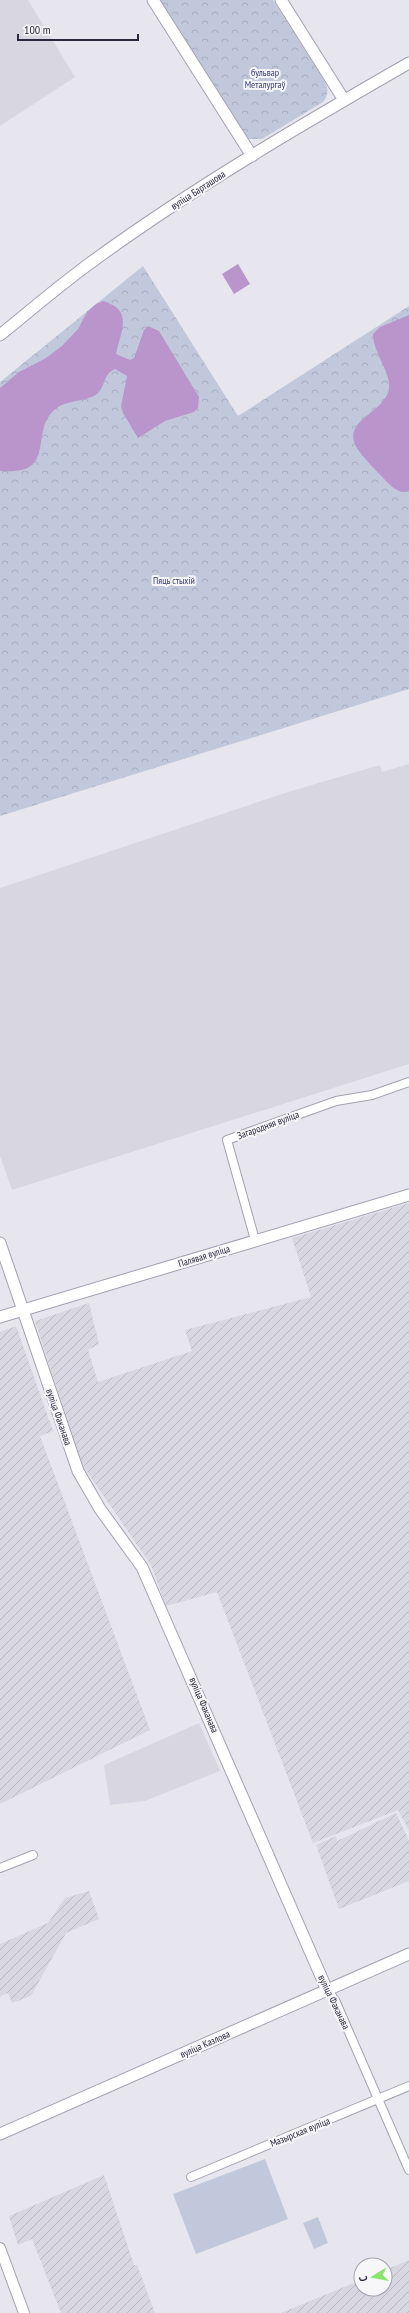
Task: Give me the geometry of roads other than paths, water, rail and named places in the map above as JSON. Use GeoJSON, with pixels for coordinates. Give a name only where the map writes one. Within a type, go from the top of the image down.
{"type":"FeatureCollection","features":[{"type":"Feature","properties":{"kind":"main road"},"geometry":{"type":"LineString","coordinates":[[153,0],[252,156]]}},
{"type":"Feature","properties":{"kind":"main road"},"geometry":{"type":"LineString","coordinates":[[281,0],[344,100]]}},
{"type":"Feature","properties":{"kind":"main road","name":"вуліца Барташова"},"geometry":{"type":"LineString","coordinates":[[0,335],[97,258],[252,156],[344,100],[409,63]]}},
{"type":"Feature","properties":{"kind":"main road","name":"Палявая вуліца"},"geometry":{"type":"LineString","coordinates":[[0,1317],[409,1195]]}},
{"type":"Feature","properties":{"kind":"main road","name":"вуліца Факанава"},"geometry":{"type":"LineString","coordinates":[[0,1243],[78,1471],[100,1509],[142,1567],[327,1990]]}},
{"type":"Feature","properties":{"kind":"main road","name":"вуліца Казлова"},"geometry":{"type":"LineString","coordinates":[[0,2134],[409,1954]]}},
{"type":"Feature","properties":{"kind":"street","name":"Загародняя вуліца"},"geometry":{"type":"LineString","coordinates":[[255,1240],[226,1140],[336,1101],[372,1095],[409,1082]]}},
{"type":"Feature","properties":{"kind":"street"},"geometry":{"type":"LineString","coordinates":[[0,1868],[32,1856]]}},
{"type":"Feature","properties":{"kind":"street","name":"вуліца Факанава"},"geometry":{"type":"LineString","coordinates":[[327,1990],[335,2000],[409,2170]]}},
{"type":"Feature","properties":{"kind":"street","name":"Мазырская вуліца"},"geometry":{"type":"LineString","coordinates":[[191,2177],[409,2086]]}},
{"type":"Feature","properties":{"kind":"street"},"geometry":{"type":"LineString","coordinates":[[0,2248],[24,2313]]}},
{"type":"Feature","properties":{"kind":"park label","name":"бульвар Металургаў"},"geometry":{"type":"Point","coordinates":[265,78]}},
{"type":"Feature","properties":{"kind":"park label","name":"Пяць стыхій"},"geometry":{"type":"Point","coordinates":[174,580]}}]}
